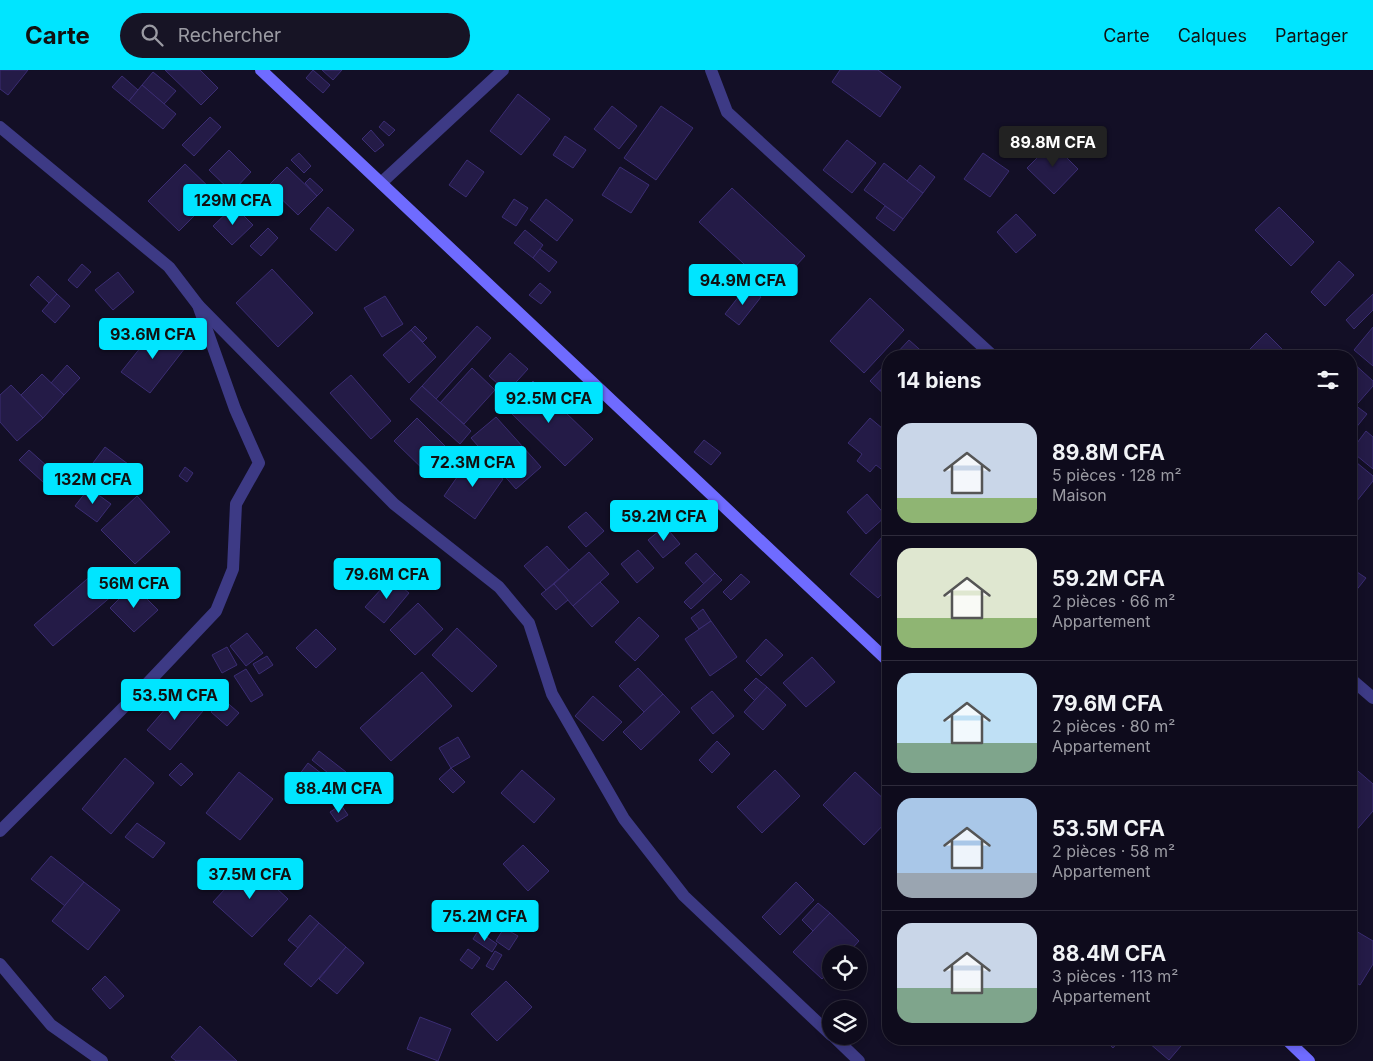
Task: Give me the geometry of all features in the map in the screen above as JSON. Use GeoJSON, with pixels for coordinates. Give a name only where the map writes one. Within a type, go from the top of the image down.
{"type":"FeatureCollection","features":[{"type":"Feature","properties":{"kind":"street"},"geometry":{"type":"LineString","coordinates":[[261,70],[882,655]]}},
{"type":"Feature","properties":{"kind":"street"},"geometry":{"type":"LineString","coordinates":[[381,183],[503,70]]}},
{"type":"Feature","properties":{"kind":"street"},"geometry":{"type":"LineString","coordinates":[[711,70],[727,112],[986,350]]}},
{"type":"Feature","properties":{"kind":"street"},"geometry":{"type":"LineString","coordinates":[[0,127],[169,267],[198,305],[394,504],[500,587],[529,623],[552,694],[624,819],[684,896],[822,1027]]}},
{"type":"Feature","properties":{"kind":"street"},"geometry":{"type":"LineString","coordinates":[[0,830],[143,688],[216,610],[233,569],[236,504],[259,463],[235,409],[198,305]]}},
{"type":"Feature","properties":{"kind":"street"},"geometry":{"type":"LineString","coordinates":[[1357,684],[1373,698]]}},
{"type":"Feature","properties":{"kind":"street"},"geometry":{"type":"LineString","coordinates":[[0,964],[51,1025],[102,1061]]}},
{"type":"Feature","properties":{"kind":"street"},"geometry":{"type":"LineString","coordinates":[[842,1045],[859,1061]]}},
{"type":"Feature","properties":{"kind":"street"},"geometry":{"type":"LineString","coordinates":[[1292,1045],[1309,1061]]}},
{"type":"Feature","properties":{"kind":"building"},"geometry":{"type":"Polygon","coordinates":[[[0,70],[28,70],[8,95],[0,89],[0,70]]]}},
{"type":"Feature","properties":{"kind":"building"},"geometry":{"type":"Polygon","coordinates":[[[165,70],[200,70],[218,88],[201,105],[165,70]]]}},
{"type":"Feature","properties":{"kind":"building"},"geometry":{"type":"Polygon","coordinates":[[[313,70],[330,85],[323,93],[306,78],[313,70]]]}},
{"type":"Feature","properties":{"kind":"building"},"geometry":{"type":"Polygon","coordinates":[[[322,70],[342,70],[333,80],[322,70]]]}},
{"type":"Feature","properties":{"kind":"building"},"geometry":{"type":"Polygon","coordinates":[[[840,70],[878,70],[901,87],[880,117],[832,82],[840,70]]]}},
{"type":"Feature","properties":{"kind":"building"},"geometry":{"type":"Polygon","coordinates":[[[153,72],[176,91],[164,104],[142,85],[153,72]]]}},
{"type":"Feature","properties":{"kind":"building"},"geometry":{"type":"Polygon","coordinates":[[[122,76],[138,90],[129,101],[112,87],[122,76]]]}},
{"type":"Feature","properties":{"kind":"building"},"geometry":{"type":"Polygon","coordinates":[[[142,85],[176,114],[163,129],[129,101],[142,85]]]}},
{"type":"Feature","properties":{"kind":"building"},"geometry":{"type":"Polygon","coordinates":[[[518,94],[550,119],[521,155],[490,131],[518,94]]]}},
{"type":"Feature","properties":{"kind":"building"},"geometry":{"type":"Polygon","coordinates":[[[612,106],[637,126],[619,149],[594,129],[612,106]]]}},
{"type":"Feature","properties":{"kind":"building"},"geometry":{"type":"Polygon","coordinates":[[[661,106],[693,128],[656,180],[624,158],[661,106]]]}},
{"type":"Feature","properties":{"kind":"building"},"geometry":{"type":"Polygon","coordinates":[[[210,117],[221,127],[194,156],[182,145],[210,117]]]}},
{"type":"Feature","properties":{"kind":"building"},"geometry":{"type":"Polygon","coordinates":[[[384,121],[395,130],[389,136],[379,127],[384,121]]]}},
{"type":"Feature","properties":{"kind":"building"},"geometry":{"type":"Polygon","coordinates":[[[371,130],[384,145],[375,152],[362,139],[371,130]]]}},
{"type":"Feature","properties":{"kind":"building"},"geometry":{"type":"Polygon","coordinates":[[[565,136],[586,150],[573,168],[553,155],[565,136]]]}},
{"type":"Feature","properties":{"kind":"building"},"geometry":{"type":"Polygon","coordinates":[[[847,140],[876,163],[852,193],[823,170],[847,140]]]}},
{"type":"Feature","properties":{"kind":"building"},"geometry":{"type":"Polygon","coordinates":[[[1052,143],[1078,169],[1054,194],[1027,168],[1052,143]]]}},
{"type":"Feature","properties":{"kind":"building"},"geometry":{"type":"Polygon","coordinates":[[[229,150],[251,172],[232,192],[209,170],[229,150]]]}},
{"type":"Feature","properties":{"kind":"building"},"geometry":{"type":"Polygon","coordinates":[[[299,153],[311,166],[304,173],[291,160],[299,153]]]}},
{"type":"Feature","properties":{"kind":"building"},"geometry":{"type":"Polygon","coordinates":[[[983,153],[1009,171],[990,197],[964,179],[983,153]]]}},
{"type":"Feature","properties":{"kind":"building"},"geometry":{"type":"Polygon","coordinates":[[[467,160],[484,172],[466,197],[449,185],[467,160]]]}},
{"type":"Feature","properties":{"kind":"building"},"geometry":{"type":"Polygon","coordinates":[[[884,163],[923,193],[903,219],[864,190],[884,163]]]}},
{"type":"Feature","properties":{"kind":"building"},"geometry":{"type":"Polygon","coordinates":[[[185,164],[216,194],[179,231],[148,201],[185,164]]]}},
{"type":"Feature","properties":{"kind":"building"},"geometry":{"type":"Polygon","coordinates":[[[920,165],[935,177],[923,193],[907,181],[920,165]]]}},
{"type":"Feature","properties":{"kind":"building"},"geometry":{"type":"Polygon","coordinates":[[[287,167],[317,196],[298,215],[268,186],[287,167]]]}},
{"type":"Feature","properties":{"kind":"building"},"geometry":{"type":"Polygon","coordinates":[[[620,167],[649,185],[631,213],[602,195],[620,167]]]}},
{"type":"Feature","properties":{"kind":"building"},"geometry":{"type":"Polygon","coordinates":[[[310,178],[323,190],[317,196],[305,183],[310,178]]]}},
{"type":"Feature","properties":{"kind":"building"},"geometry":{"type":"Polygon","coordinates":[[[732,188],[805,256],[773,291],[699,222],[732,188]]]}},
{"type":"Feature","properties":{"kind":"building"},"geometry":{"type":"Polygon","coordinates":[[[514,199],[528,208],[516,226],[502,217],[514,199]]]}},
{"type":"Feature","properties":{"kind":"building"},"geometry":{"type":"Polygon","coordinates":[[[546,199],[573,220],[557,241],[530,220],[546,199]]]}},
{"type":"Feature","properties":{"kind":"building"},"geometry":{"type":"Polygon","coordinates":[[[234,206],[253,225],[232,245],[213,226],[234,206]]]}},
{"type":"Feature","properties":{"kind":"building"},"geometry":{"type":"Polygon","coordinates":[[[885,206],[903,219],[894,231],[876,218],[885,206]]]}},
{"type":"Feature","properties":{"kind":"building"},"geometry":{"type":"Polygon","coordinates":[[[328,207],[354,230],[336,251],[310,229],[328,207]]]}},
{"type":"Feature","properties":{"kind":"building"},"geometry":{"type":"Polygon","coordinates":[[[1279,207],[1314,242],[1291,266],[1255,230],[1279,207]]]}},
{"type":"Feature","properties":{"kind":"building"},"geometry":{"type":"Polygon","coordinates":[[[1016,214],[1036,235],[1016,253],[997,232],[1016,214]]]}},
{"type":"Feature","properties":{"kind":"building"},"geometry":{"type":"Polygon","coordinates":[[[268,228],[278,238],[261,256],[250,246],[268,228]]]}},
{"type":"Feature","properties":{"kind":"building"},"geometry":{"type":"Polygon","coordinates":[[[525,230],[543,245],[533,258],[514,243],[525,230]]]}},
{"type":"Feature","properties":{"kind":"building"},"geometry":{"type":"Polygon","coordinates":[[[540,249],[557,262],[549,272],[533,258],[540,249]]]}},
{"type":"Feature","properties":{"kind":"building"},"geometry":{"type":"Polygon","coordinates":[[[1339,261],[1354,275],[1325,306],[1311,292],[1339,261]]]}},
{"type":"Feature","properties":{"kind":"building"},"geometry":{"type":"Polygon","coordinates":[[[82,264],[91,272],[77,288],[68,280],[82,264]]]}},
{"type":"Feature","properties":{"kind":"building"},"geometry":{"type":"Polygon","coordinates":[[[272,269],[313,313],[278,347],[236,303],[272,269]]]}},
{"type":"Feature","properties":{"kind":"building"},"geometry":{"type":"Polygon","coordinates":[[[118,272],[134,292],[113,310],[95,290],[118,272]]]}},
{"type":"Feature","properties":{"kind":"building"},"geometry":{"type":"Polygon","coordinates":[[[38,276],[57,294],[49,303],[30,285],[38,276]]]}},
{"type":"Feature","properties":{"kind":"building"},"geometry":{"type":"Polygon","coordinates":[[[540,283],[551,292],[541,304],[529,295],[540,283]]]}},
{"type":"Feature","properties":{"kind":"building"},"geometry":{"type":"Polygon","coordinates":[[[747,286],[761,297],[739,325],[725,314],[747,286]]]}},
{"type":"Feature","properties":{"kind":"building"},"geometry":{"type":"Polygon","coordinates":[[[57,294],[70,306],[55,323],[42,311],[57,294]]]}},
{"type":"Feature","properties":{"kind":"building"},"geometry":{"type":"Polygon","coordinates":[[[1373,294],[1373,310],[1354,329],[1346,320],[1373,294]]]}},
{"type":"Feature","properties":{"kind":"building"},"geometry":{"type":"Polygon","coordinates":[[[385,296],[403,324],[382,337],[364,308],[385,296]]]}},
{"type":"Feature","properties":{"kind":"building"},"geometry":{"type":"Polygon","coordinates":[[[870,298],[904,330],[885,350],[882,350],[882,354],[864,373],[830,341],[870,298]]]}},
{"type":"Feature","properties":{"kind":"building"},"geometry":{"type":"Polygon","coordinates":[[[415,326],[427,338],[423,342],[411,330],[415,326]]]}},
{"type":"Feature","properties":{"kind":"building"},"geometry":{"type":"Polygon","coordinates":[[[477,326],[491,338],[436,399],[422,386],[477,326]]]}},
{"type":"Feature","properties":{"kind":"building"},"geometry":{"type":"Polygon","coordinates":[[[157,327],[185,348],[150,393],[121,372],[157,327]]]}},
{"type":"Feature","properties":{"kind":"building"},"geometry":{"type":"Polygon","coordinates":[[[1373,327],[1373,366],[1357,353],[1357,350],[1354,350],[1373,327]]]}},
{"type":"Feature","properties":{"kind":"building"},"geometry":{"type":"Polygon","coordinates":[[[411,330],[436,357],[409,383],[383,355],[411,330]]]}},
{"type":"Feature","properties":{"kind":"building"},"geometry":{"type":"Polygon","coordinates":[[[1266,333],[1283,350],[1249,350],[1266,333]]]}},
{"type":"Feature","properties":{"kind":"building"},"geometry":{"type":"Polygon","coordinates":[[[909,340],[920,350],[900,350],[909,340]]]}},
{"type":"Feature","properties":{"kind":"building"},"geometry":{"type":"Polygon","coordinates":[[[510,353],[528,369],[507,392],[489,376],[510,353]]]}},
{"type":"Feature","properties":{"kind":"building"},"geometry":{"type":"Polygon","coordinates":[[[67,365],[80,378],[64,395],[51,383],[67,365]]]}},
{"type":"Feature","properties":{"kind":"building"},"geometry":{"type":"Polygon","coordinates":[[[1357,366],[1373,381],[1373,386],[1358,403],[1357,366]]]}},
{"type":"Feature","properties":{"kind":"building"},"geometry":{"type":"Polygon","coordinates":[[[472,368],[495,390],[464,424],[440,403],[472,368]]]}},
{"type":"Feature","properties":{"kind":"building"},"geometry":{"type":"Polygon","coordinates":[[[882,368],[882,392],[870,381],[882,368]]]}},
{"type":"Feature","properties":{"kind":"building"},"geometry":{"type":"Polygon","coordinates":[[[42,374],[64,395],[43,418],[21,395],[42,374]]]}},
{"type":"Feature","properties":{"kind":"building"},"geometry":{"type":"Polygon","coordinates":[[[351,375],[391,421],[371,439],[330,393],[351,375]]]}},
{"type":"Feature","properties":{"kind":"building"},"geometry":{"type":"Polygon","coordinates":[[[533,381],[593,439],[565,466],[506,408],[533,381]]]}},
{"type":"Feature","properties":{"kind":"building"},"geometry":{"type":"Polygon","coordinates":[[[11,385],[43,418],[17,441],[0,422],[0,395],[11,385]]]}},
{"type":"Feature","properties":{"kind":"building"},"geometry":{"type":"Polygon","coordinates":[[[422,386],[471,431],[460,444],[410,399],[422,386]]]}},
{"type":"Feature","properties":{"kind":"building"},"geometry":{"type":"Polygon","coordinates":[[[1357,406],[1367,414],[1357,426],[1357,406]]]}},
{"type":"Feature","properties":{"kind":"building"},"geometry":{"type":"Polygon","coordinates":[[[496,417],[541,467],[516,489],[471,438],[496,417]]]}},
{"type":"Feature","properties":{"kind":"building"},"geometry":{"type":"Polygon","coordinates":[[[417,418],[454,455],[432,478],[394,441],[417,418]]]}},
{"type":"Feature","properties":{"kind":"building"},"geometry":{"type":"Polygon","coordinates":[[[870,418],[882,428],[882,470],[876,465],[870,472],[857,461],[862,454],[848,443],[870,418]]]}},
{"type":"Feature","properties":{"kind":"building"},"geometry":{"type":"Polygon","coordinates":[[[1366,431],[1373,437],[1373,469],[1357,456],[1357,443],[1366,431]]]}},
{"type":"Feature","properties":{"kind":"building"},"geometry":{"type":"Polygon","coordinates":[[[704,440],[721,453],[711,465],[694,452],[704,440]]]}},
{"type":"Feature","properties":{"kind":"building"},"geometry":{"type":"Polygon","coordinates":[[[105,447],[128,464],[113,484],[90,467],[105,447]]]}},
{"type":"Feature","properties":{"kind":"building"},"geometry":{"type":"Polygon","coordinates":[[[29,450],[66,483],[56,494],[19,460],[29,450]]]}},
{"type":"Feature","properties":{"kind":"building"},"geometry":{"type":"Polygon","coordinates":[[[471,457],[503,479],[475,519],[444,496],[471,457]]]}},
{"type":"Feature","properties":{"kind":"building"},"geometry":{"type":"Polygon","coordinates":[[[1357,463],[1373,476],[1373,481],[1357,501],[1357,463]]]}},
{"type":"Feature","properties":{"kind":"building"},"geometry":{"type":"Polygon","coordinates":[[[185,467],[193,473],[187,482],[179,476],[185,467]]]}},
{"type":"Feature","properties":{"kind":"building"},"geometry":{"type":"Polygon","coordinates":[[[89,488],[111,504],[97,522],[75,506],[89,488]]]}},
{"type":"Feature","properties":{"kind":"building"},"geometry":{"type":"Polygon","coordinates":[[[867,494],[882,511],[882,520],[866,534],[847,512],[867,494]]]}},
{"type":"Feature","properties":{"kind":"building"},"geometry":{"type":"Polygon","coordinates":[[[137,496],[170,532],[135,564],[101,530],[137,496]]]}},
{"type":"Feature","properties":{"kind":"building"},"geometry":{"type":"Polygon","coordinates":[[[586,512],[604,531],[586,547],[568,527],[586,512]]]}},
{"type":"Feature","properties":{"kind":"building"},"geometry":{"type":"Polygon","coordinates":[[[665,526],[680,544],[663,558],[648,540],[665,526]]]}},
{"type":"Feature","properties":{"kind":"building"},"geometry":{"type":"Polygon","coordinates":[[[882,537],[882,594],[878,598],[850,574],[882,537]]]}},
{"type":"Feature","properties":{"kind":"building"},"geometry":{"type":"Polygon","coordinates":[[[547,546],[569,570],[546,590],[524,566],[547,546]]]}},
{"type":"Feature","properties":{"kind":"building"},"geometry":{"type":"Polygon","coordinates":[[[638,550],[654,568],[637,583],[621,564],[638,550]]]}},
{"type":"Feature","properties":{"kind":"building"},"geometry":{"type":"Polygon","coordinates":[[[589,552],[609,574],[573,606],[554,584],[589,552]]]}},
{"type":"Feature","properties":{"kind":"building"},"geometry":{"type":"Polygon","coordinates":[[[696,553],[715,573],[704,584],[685,563],[696,553]]]}},
{"type":"Feature","properties":{"kind":"building"},"geometry":{"type":"Polygon","coordinates":[[[101,567],[120,589],[53,646],[34,625],[101,567]]]}},
{"type":"Feature","properties":{"kind":"building"},"geometry":{"type":"Polygon","coordinates":[[[1357,572],[1366,578],[1357,589],[1357,572]]]}},
{"type":"Feature","properties":{"kind":"building"},"geometry":{"type":"Polygon","coordinates":[[[715,573],[722,580],[691,609],[684,602],[715,573]]]}},
{"type":"Feature","properties":{"kind":"building"},"geometry":{"type":"Polygon","coordinates":[[[741,574],[750,582],[731,600],[723,592],[741,574]]]}},
{"type":"Feature","properties":{"kind":"building"},"geometry":{"type":"Polygon","coordinates":[[[391,578],[409,593],[384,623],[365,607],[391,578]]]}},
{"type":"Feature","properties":{"kind":"building"},"geometry":{"type":"Polygon","coordinates":[[[600,582],[619,602],[592,627],[573,606],[600,582]]]}},
{"type":"Feature","properties":{"kind":"building"},"geometry":{"type":"Polygon","coordinates":[[[554,584],[568,600],[556,610],[541,594],[554,584]]]}},
{"type":"Feature","properties":{"kind":"building"},"geometry":{"type":"Polygon","coordinates":[[[133,585],[158,610],[134,632],[110,608],[133,585]]]}},
{"type":"Feature","properties":{"kind":"building"},"geometry":{"type":"Polygon","coordinates":[[[418,603],[443,629],[415,655],[390,630],[418,603]]]}},
{"type":"Feature","properties":{"kind":"building"},"geometry":{"type":"Polygon","coordinates":[[[703,609],[711,621],[699,629],[691,618],[703,609]]]}},
{"type":"Feature","properties":{"kind":"building"},"geometry":{"type":"Polygon","coordinates":[[[639,617],[659,636],[635,661],[615,642],[639,617]]]}},
{"type":"Feature","properties":{"kind":"building"},"geometry":{"type":"Polygon","coordinates":[[[711,621],[737,657],[710,676],[685,639],[711,621]]]}},
{"type":"Feature","properties":{"kind":"building"},"geometry":{"type":"Polygon","coordinates":[[[457,628],[497,666],[472,692],[432,655],[457,628]]]}},
{"type":"Feature","properties":{"kind":"building"},"geometry":{"type":"Polygon","coordinates":[[[316,629],[336,649],[316,668],[296,648],[316,629]]]}},
{"type":"Feature","properties":{"kind":"building"},"geometry":{"type":"Polygon","coordinates":[[[247,633],[263,653],[246,666],[230,646],[247,633]]]}},
{"type":"Feature","properties":{"kind":"building"},"geometry":{"type":"Polygon","coordinates":[[[766,639],[783,655],[761,676],[746,661],[766,639]]]}},
{"type":"Feature","properties":{"kind":"building"},"geometry":{"type":"Polygon","coordinates":[[[227,647],[237,665],[222,673],[212,655],[227,647]]]}},
{"type":"Feature","properties":{"kind":"building"},"geometry":{"type":"Polygon","coordinates":[[[267,656],[273,665],[259,674],[253,664],[267,656]]]}},
{"type":"Feature","properties":{"kind":"building"},"geometry":{"type":"Polygon","coordinates":[[[812,657],[835,682],[806,707],[783,683],[812,657]]]}},
{"type":"Feature","properties":{"kind":"building"},"geometry":{"type":"Polygon","coordinates":[[[638,668],[663,694],[644,712],[619,686],[638,668]]]}},
{"type":"Feature","properties":{"kind":"building"},"geometry":{"type":"Polygon","coordinates":[[[246,669],[263,695],[251,702],[234,676],[246,669]]]}},
{"type":"Feature","properties":{"kind":"building"},"geometry":{"type":"Polygon","coordinates":[[[422,672],[452,706],[391,761],[360,728],[422,672]]]}},
{"type":"Feature","properties":{"kind":"building"},"geometry":{"type":"Polygon","coordinates":[[[756,678],[767,687],[755,701],[744,690],[756,678]]]}},
{"type":"Feature","properties":{"kind":"building"},"geometry":{"type":"Polygon","coordinates":[[[767,687],[786,705],[763,730],[744,712],[767,687]]]}},
{"type":"Feature","properties":{"kind":"building"},"geometry":{"type":"Polygon","coordinates":[[[712,691],[734,716],[713,734],[691,708],[712,691]]]}},
{"type":"Feature","properties":{"kind":"building"},"geometry":{"type":"Polygon","coordinates":[[[180,692],[203,711],[170,750],[147,730],[180,692]]]}},
{"type":"Feature","properties":{"kind":"building"},"geometry":{"type":"Polygon","coordinates":[[[663,694],[680,712],[641,750],[623,732],[663,694]]]}},
{"type":"Feature","properties":{"kind":"building"},"geometry":{"type":"Polygon","coordinates":[[[593,696],[622,722],[603,741],[575,716],[593,696]]]}},
{"type":"Feature","properties":{"kind":"building"},"geometry":{"type":"Polygon","coordinates":[[[223,699],[239,713],[227,726],[211,712],[223,699]]]}},
{"type":"Feature","properties":{"kind":"building"},"geometry":{"type":"Polygon","coordinates":[[[458,737],[470,757],[451,768],[439,748],[458,737]]]}},
{"type":"Feature","properties":{"kind":"building"},"geometry":{"type":"Polygon","coordinates":[[[717,741],[730,754],[712,773],[699,760],[717,741]]]}},
{"type":"Feature","properties":{"kind":"building"},"geometry":{"type":"Polygon","coordinates":[[[319,751],[346,772],[338,781],[312,760],[319,751]]]}},
{"type":"Feature","properties":{"kind":"building"},"geometry":{"type":"Polygon","coordinates":[[[125,758],[154,783],[111,834],[82,809],[125,758]]]}},
{"type":"Feature","properties":{"kind":"building"},"geometry":{"type":"Polygon","coordinates":[[[181,763],[193,774],[181,786],[169,775],[181,763]]]}},
{"type":"Feature","properties":{"kind":"building"},"geometry":{"type":"Polygon","coordinates":[[[308,763],[331,781],[316,801],[293,783],[308,763]]]}},
{"type":"Feature","properties":{"kind":"building"},"geometry":{"type":"Polygon","coordinates":[[[451,768],[465,782],[453,793],[439,779],[451,768]]]}},
{"type":"Feature","properties":{"kind":"building"},"geometry":{"type":"Polygon","coordinates":[[[522,770],[555,799],[534,823],[501,793],[522,770]]]}},
{"type":"Feature","properties":{"kind":"building"},"geometry":{"type":"Polygon","coordinates":[[[775,770],[800,796],[762,833],[737,807],[775,770]]]}},
{"type":"Feature","properties":{"kind":"building"},"geometry":{"type":"Polygon","coordinates":[[[1357,770],[1373,784],[1373,811],[1357,829],[1357,770]]]}},
{"type":"Feature","properties":{"kind":"building"},"geometry":{"type":"Polygon","coordinates":[[[239,772],[273,799],[240,840],[206,813],[239,772]]]}},
{"type":"Feature","properties":{"kind":"building"},"geometry":{"type":"Polygon","coordinates":[[[855,772],[882,797],[882,826],[864,845],[823,805],[855,772]]]}},
{"type":"Feature","properties":{"kind":"building"},"geometry":{"type":"Polygon","coordinates":[[[341,805],[348,815],[337,822],[330,812],[341,805]]]}},
{"type":"Feature","properties":{"kind":"building"},"geometry":{"type":"Polygon","coordinates":[[[137,823],[165,843],[153,858],[125,837],[137,823]]]}},
{"type":"Feature","properties":{"kind":"building"},"geometry":{"type":"Polygon","coordinates":[[[523,845],[549,871],[528,891],[503,864],[523,845]]]}},
{"type":"Feature","properties":{"kind":"building"},"geometry":{"type":"Polygon","coordinates":[[[51,856],[84,882],[65,906],[31,879],[51,856]]]}},
{"type":"Feature","properties":{"kind":"building"},"geometry":{"type":"Polygon","coordinates":[[[249,863],[288,899],[252,937],[213,902],[249,863]]]}},
{"type":"Feature","properties":{"kind":"building"},"geometry":{"type":"Polygon","coordinates":[[[84,882],[120,910],[88,950],[52,921],[84,882]]]}},
{"type":"Feature","properties":{"kind":"building"},"geometry":{"type":"Polygon","coordinates":[[[796,882],[814,900],[780,935],[762,917],[796,882]]]}},
{"type":"Feature","properties":{"kind":"building"},"geometry":{"type":"Polygon","coordinates":[[[818,903],[830,913],[813,931],[802,920],[818,903]]]}},
{"type":"Feature","properties":{"kind":"building"},"geometry":{"type":"Polygon","coordinates":[[[477,907],[483,912],[477,919],[471,913],[477,907]]]}},
{"type":"Feature","properties":{"kind":"building"},"geometry":{"type":"Polygon","coordinates":[[[830,913],[859,941],[855,945],[822,945],[822,979],[793,952],[830,913]]]}},
{"type":"Feature","properties":{"kind":"building"},"geometry":{"type":"Polygon","coordinates":[[[310,915],[319,923],[298,948],[288,940],[310,915]]]}},
{"type":"Feature","properties":{"kind":"building"},"geometry":{"type":"Polygon","coordinates":[[[489,920],[496,924],[489,934],[482,930],[489,920]]]}},
{"type":"Feature","properties":{"kind":"building"},"geometry":{"type":"Polygon","coordinates":[[[319,923],[346,947],[311,987],[284,964],[319,923]]]}},
{"type":"Feature","properties":{"kind":"building"},"geometry":{"type":"Polygon","coordinates":[[[504,928],[518,936],[509,950],[496,941],[504,928]]]}},
{"type":"Feature","properties":{"kind":"building"},"geometry":{"type":"Polygon","coordinates":[[[478,931],[497,944],[492,952],[473,939],[478,931]]]}},
{"type":"Feature","properties":{"kind":"building"},"geometry":{"type":"Polygon","coordinates":[[[1357,932],[1373,941],[1373,964],[1360,985],[1357,983],[1357,932]]]}},
{"type":"Feature","properties":{"kind":"building"},"geometry":{"type":"Polygon","coordinates":[[[346,947],[364,963],[337,994],[319,979],[346,947]]]}},
{"type":"Feature","properties":{"kind":"building"},"geometry":{"type":"Polygon","coordinates":[[[468,949],[480,958],[472,969],[460,960],[468,949]]]}},
{"type":"Feature","properties":{"kind":"building"},"geometry":{"type":"Polygon","coordinates":[[[495,951],[502,955],[493,970],[486,966],[495,951]]]}},
{"type":"Feature","properties":{"kind":"building"},"geometry":{"type":"Polygon","coordinates":[[[105,976],[124,996],[110,1009],[92,989],[105,976]]]}},
{"type":"Feature","properties":{"kind":"building"},"geometry":{"type":"Polygon","coordinates":[[[506,981],[532,1007],[497,1041],[471,1014],[506,981]]]}},
{"type":"Feature","properties":{"kind":"building"},"geometry":{"type":"Polygon","coordinates":[[[420,1017],[451,1029],[438,1061],[407,1049],[420,1017]]]}},
{"type":"Feature","properties":{"kind":"building"},"geometry":{"type":"Polygon","coordinates":[[[200,1026],[237,1061],[176,1061],[171,1057],[200,1026]]]}},
{"type":"Feature","properties":{"kind":"building"},"geometry":{"type":"Polygon","coordinates":[[[1151,1045],[1182,1045],[1169,1060],[1151,1045]]]}}]}
